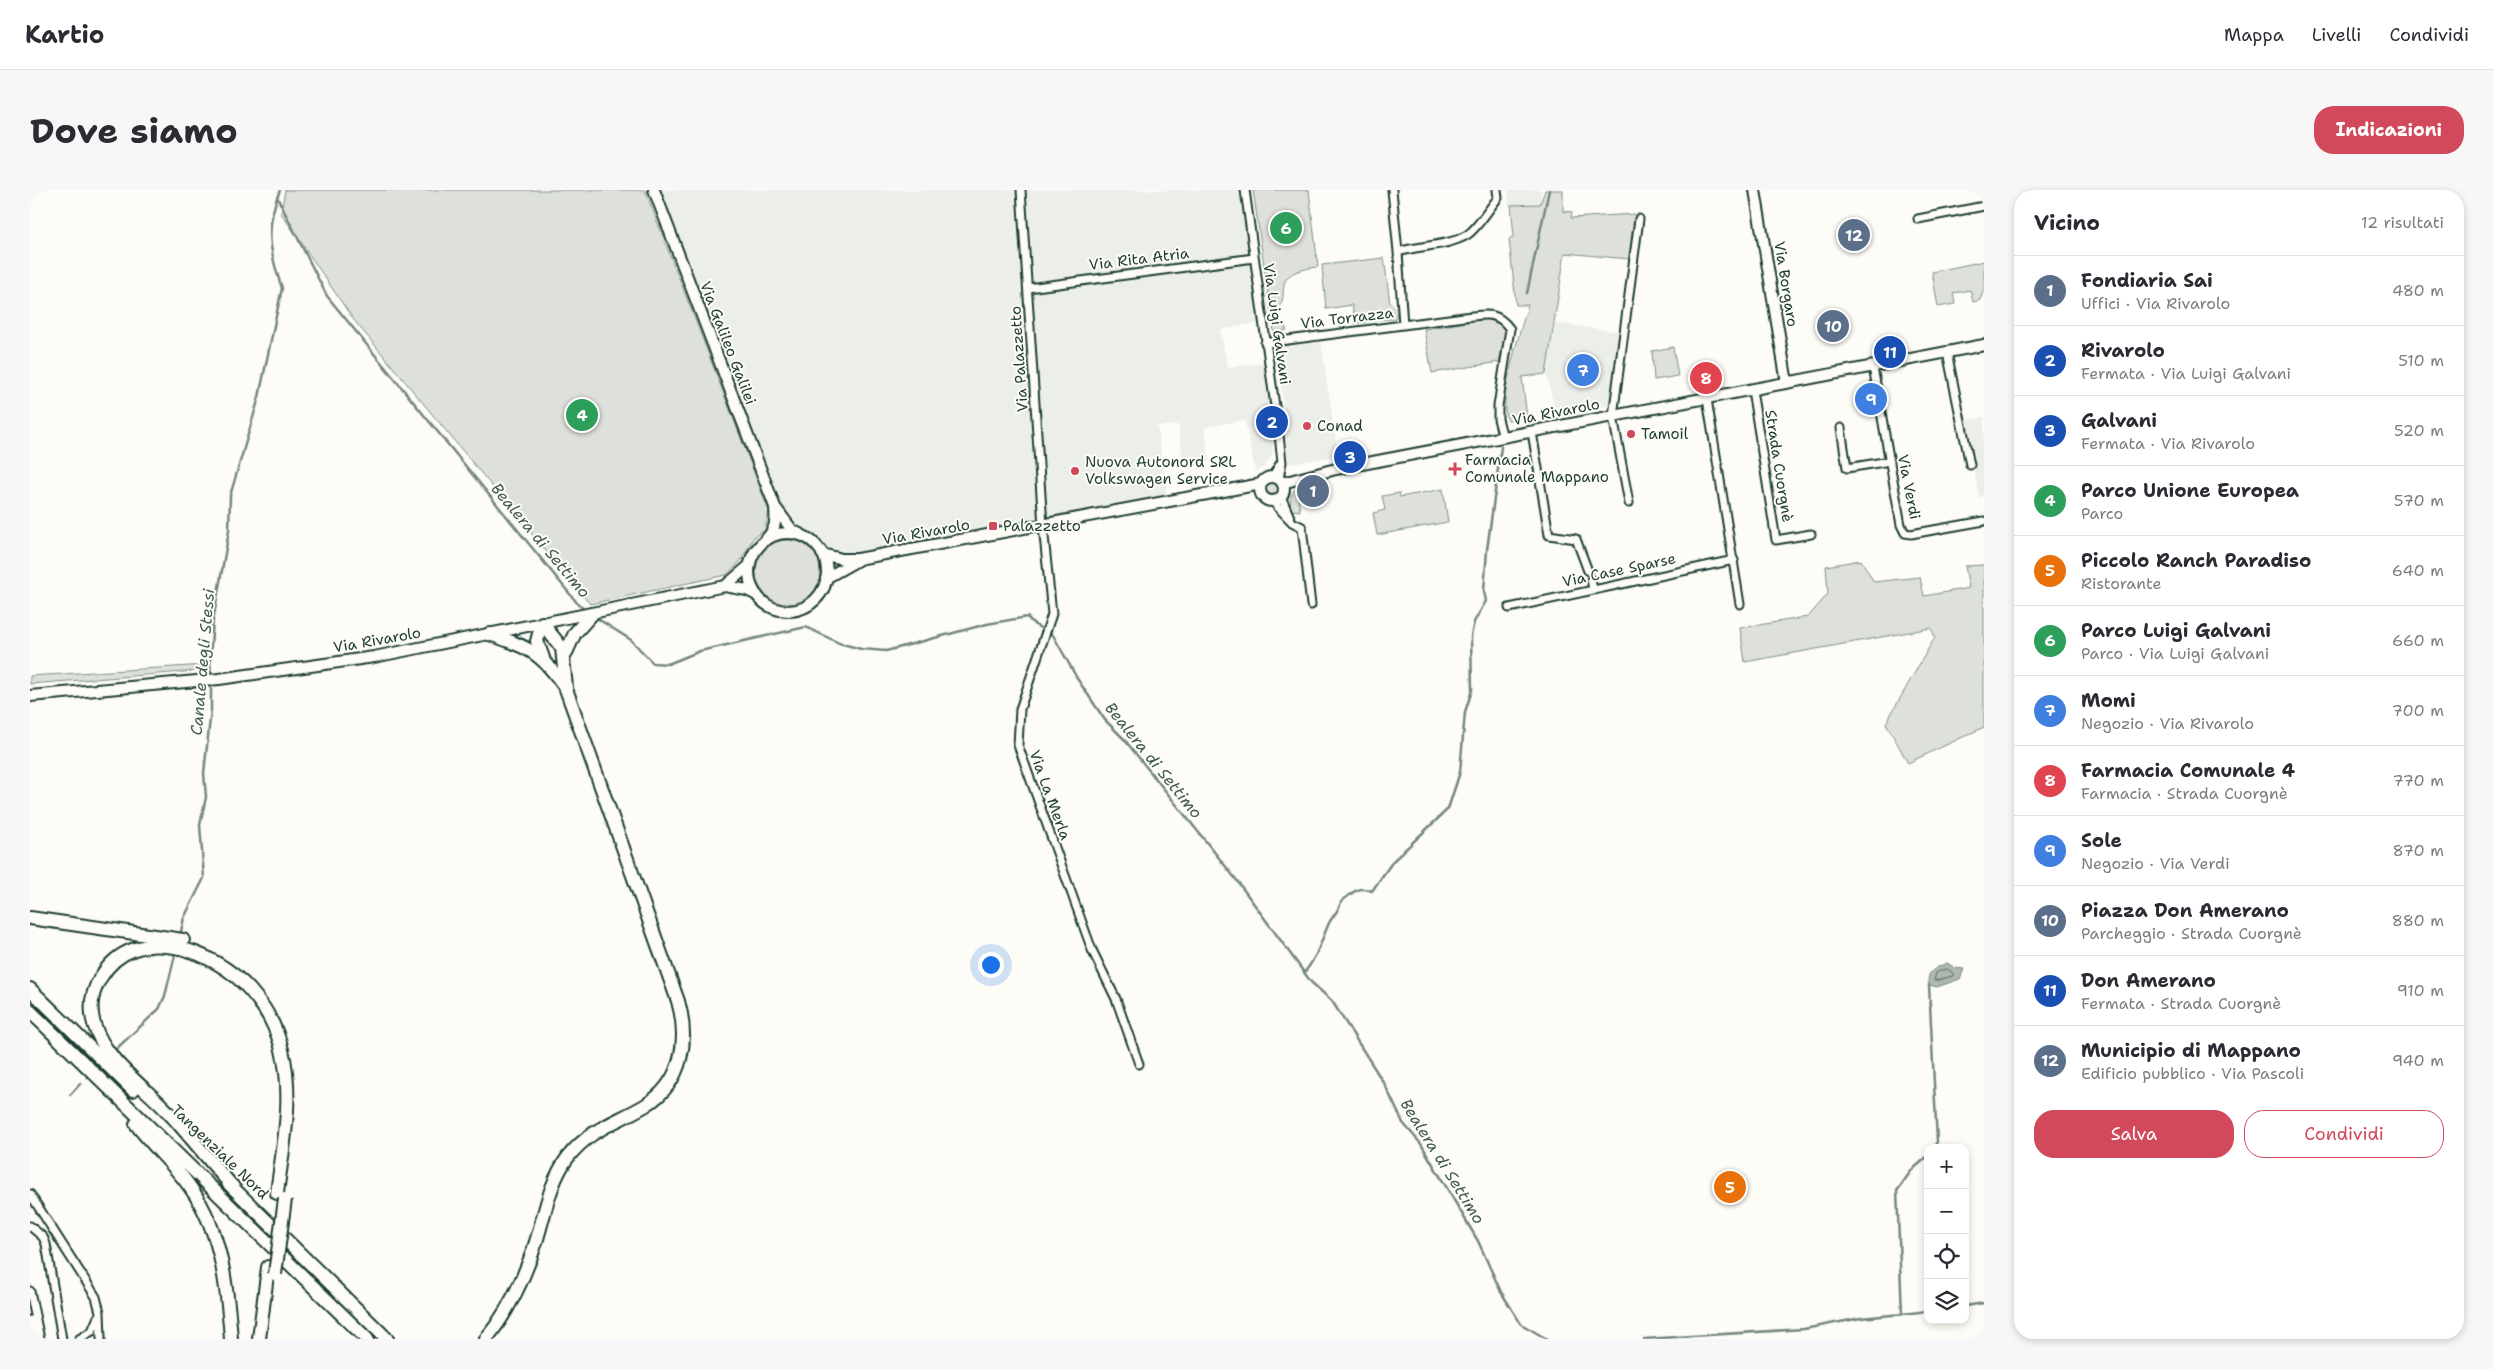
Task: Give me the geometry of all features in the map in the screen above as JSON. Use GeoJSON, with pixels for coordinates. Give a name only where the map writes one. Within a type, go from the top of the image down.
{"type":"FeatureCollection","features":[{"type":"Feature","properties":{"kind":"highway"},"geometry":{"type":"LineString","coordinates":[[564,657],[575,633],[591,615]]}},
{"type":"Feature","properties":{"kind":"highway"},"geometry":{"type":"LineString","coordinates":[[486,1339],[502,1317],[524,1273],[550,1193],[564,1163],[594,1131],[641,1108],[658,1095],[675,1073],[684,1044],[683,1020],[678,1002],[566,689],[564,657],[557,640],[542,623]]}},
{"type":"Feature","properties":{"kind":"highway"},"geometry":{"type":"LineString","coordinates":[[542,623],[537,641],[543,658],[566,689]]}},
{"type":"Feature","properties":{"kind":"highway"},"geometry":{"type":"LineString","coordinates":[[489,634],[522,645],[543,658]]}},
{"type":"Feature","properties":{"kind":"highway"},"geometry":{"type":"LineString","coordinates":[[30,918],[177,943],[217,953],[240,969],[268,1000],[285,1032],[294,1066],[296,1106],[281,1196],[272,1270],[267,1339]]}},
{"type":"Feature","properties":{"kind":"highway"},"geometry":{"type":"LineString","coordinates":[[177,943],[136,948],[112,962],[102,974],[93,994],[91,1010],[94,1025],[112,1056],[168,1112],[233,1188]]}},
{"type":"Feature","properties":{"kind":"highway","name":"Tangenziale Nord"},"geometry":{"type":"LineString","coordinates":[[30,989],[387,1339]]}},
{"type":"Feature","properties":{"kind":"highway"},"geometry":{"type":"LineString","coordinates":[[30,1011],[367,1339]]}},
{"type":"Feature","properties":{"kind":"highway"},"geometry":{"type":"LineString","coordinates":[[111,1090],[150,1141],[184,1179],[201,1203],[210,1224],[224,1269],[231,1339]]}},
{"type":"Feature","properties":{"kind":"highway"},"geometry":{"type":"LineString","coordinates":[[259,1339],[272,1270]]}},
{"type":"Feature","properties":{"kind":"main road","name":"Via Galileo Galilei"},"geometry":{"type":"LineString","coordinates":[[654,190],[775,507],[792,530],[804,537]]}},
{"type":"Feature","properties":{"kind":"main road","name":"Via Borgaro"},"geometry":{"type":"LineString","coordinates":[[1755,190],[1787,384]]}},
{"type":"Feature","properties":{"kind":"main road"},"geometry":{"type":"LineString","coordinates":[[1613,416],[1984,345]]}},
{"type":"Feature","properties":{"kind":"main road","name":"Via Rivarolo"},"geometry":{"type":"LineString","coordinates":[[822,554],[842,559],[858,559],[1043,526],[1234,488],[1278,488],[1309,476],[1613,416]]}},
{"type":"Feature","properties":{"kind":"main road"},"geometry":{"type":"LineString","coordinates":[[1261,488],[1265,499],[1278,488]]}},
{"type":"Feature","properties":{"kind":"main road","name":"Via Galileo Galilei"},"geometry":{"type":"LineString","coordinates":[[762,544],[772,532],[776,521],[775,507]]}},
{"type":"Feature","properties":{"kind":"main road"},"geometry":{"type":"LineString","coordinates":[[782,534],[804,537],[815,544],[822,554],[826,565],[826,578],[817,598],[798,610],[776,609],[758,595],[750,578],[750,565],[754,553],[762,544],[782,534]]}},
{"type":"Feature","properties":{"kind":"main road","name":"Via Rivarolo"},"geometry":{"type":"LineString","coordinates":[[826,578],[858,559]]}},
{"type":"Feature","properties":{"kind":"main road","name":"Via Rivarolo"},"geometry":{"type":"LineString","coordinates":[[725,586],[750,565]]}},
{"type":"Feature","properties":{"kind":"main road","name":"Via Rivarolo"},"geometry":{"type":"LineString","coordinates":[[30,696],[219,679],[374,657],[591,615],[725,586],[747,590],[758,595]]}},
{"type":"Feature","properties":{"kind":"street","name":"Via Palazzetto"},"geometry":{"type":"LineString","coordinates":[[1020,190],[1043,526]]}},
{"type":"Feature","properties":{"kind":"street","name":"Via Luigi Galvani"},"geometry":{"type":"LineString","coordinates":[[1245,190],[1282,462],[1278,488]]}},
{"type":"Feature","properties":{"kind":"street","name":"Via Torrazza"},"geometry":{"type":"LineString","coordinates":[[1392,190],[1403,325]]}},
{"type":"Feature","properties":{"kind":"street"},"geometry":{"type":"LineString","coordinates":[[1398,252],[1413,247],[1431,247],[1468,234],[1498,198],[1497,190]]}},
{"type":"Feature","properties":{"kind":"street"},"geometry":{"type":"LineString","coordinates":[[1918,219],[1984,206]]}},
{"type":"Feature","properties":{"kind":"street","name":"Via Rivarolo"},"geometry":{"type":"LineString","coordinates":[[1613,416],[1640,219]]}},
{"type":"Feature","properties":{"kind":"street","name":"Via Rita Atria"},"geometry":{"type":"LineString","coordinates":[[1028,288],[1254,258]]}},
{"type":"Feature","properties":{"kind":"street","name":"Via Torrazza"},"geometry":{"type":"LineString","coordinates":[[1265,343],[1489,314],[1504,320],[1510,329],[1498,406],[1498,419],[1503,438]]}},
{"type":"Feature","properties":{"kind":"street"},"geometry":{"type":"LineString","coordinates":[[1947,352],[1967,461],[1970,465]]}},
{"type":"Feature","properties":{"kind":"street","name":"Via Verdi"},"geometry":{"type":"LineString","coordinates":[[1873,367],[1901,525],[1905,533],[1911,534],[1984,520]]}},
{"type":"Feature","properties":{"kind":"street","name":"Strada Cuorgnè"},"geometry":{"type":"LineString","coordinates":[[1752,390],[1776,540],[1812,534]]}},
{"type":"Feature","properties":{"kind":"street"},"geometry":{"type":"LineString","coordinates":[[1707,399],[1740,604]]}},
{"type":"Feature","properties":{"kind":"street"},"geometry":{"type":"LineString","coordinates":[[1613,416],[1629,503]]}},
{"type":"Feature","properties":{"kind":"street"},"geometry":{"type":"LineString","coordinates":[[1841,428],[1847,468],[1890,461]]}},
{"type":"Feature","properties":{"kind":"street"},"geometry":{"type":"LineString","coordinates":[[1532,432],[1549,535],[1576,539],[1588,571]]}},
{"type":"Feature","properties":{"kind":"street"},"geometry":{"type":"LineString","coordinates":[[1278,488],[1292,522],[1302,526],[1311,605]]}},
{"type":"Feature","properties":{"kind":"street","name":"Via La Merla"},"geometry":{"type":"LineString","coordinates":[[1043,526],[1052,614],[1020,709],[1018,745],[1092,950],[1116,999],[1139,1064]]}},
{"type":"Feature","properties":{"kind":"street","name":"Via Case Sparse"},"geometry":{"type":"LineString","coordinates":[[1509,608],[1734,560]]}},
{"type":"Feature","properties":{"kind":"street"},"geometry":{"type":"LineString","coordinates":[[1591,580],[1593,589]]}},
{"type":"Feature","properties":{"kind":"street"},"geometry":{"type":"LineString","coordinates":[[30,1194],[96,1297],[100,1312],[101,1339]]}},
{"type":"Feature","properties":{"kind":"street"},"geometry":{"type":"LineString","coordinates":[[47,1221],[32,1227],[46,1244],[62,1339]]}},
{"type":"Feature","properties":{"kind":"street"},"geometry":{"type":"LineString","coordinates":[[30,1291],[40,1339]]}},
{"type":"Feature","properties":{"kind":"street"},"geometry":{"type":"LineString","coordinates":[[80,1339],[92,1331],[100,1312]]}},
{"type":"Feature","properties":{"kind":"street"},"geometry":{"type":"LineString","coordinates":[[30,1320],[34,1339]]}},
{"type":"Feature","properties":{"kind":"shaded area"},"geometry":{"type":"Polygon","coordinates":[[[285,190],[645,190],[769,511],[765,530],[754,537],[740,562],[726,575],[590,604],[353,319],[281,213],[285,190]]]}},
{"type":"Feature","properties":{"kind":"shaded area"},"geometry":{"type":"Polygon","coordinates":[[[660,190],[1240,190],[1259,323],[1220,330],[1228,367],[1265,363],[1275,432],[1272,455],[1265,467],[1255,471],[1245,420],[1205,427],[1209,462],[1184,465],[1178,425],[1157,426],[1167,497],[851,557],[831,553],[806,533],[781,504],[660,190]]]}},
{"type":"Feature","properties":{"kind":"shaded area"},"geometry":{"type":"Polygon","coordinates":[[[1253,190],[1309,190],[1318,267],[1301,270],[1285,280],[1282,301],[1279,307],[1271,313],[1253,190]]]}},
{"type":"Feature","properties":{"kind":"shaded area"},"geometry":{"type":"Polygon","coordinates":[[[1508,190],[1542,190],[1539,204],[1509,206],[1508,190]]]}},
{"type":"Feature","properties":{"kind":"shaded area"},"geometry":{"type":"Polygon","coordinates":[[[1545,190],[1563,190],[1563,211],[1572,212],[1571,218],[1635,214],[1629,259],[1565,253],[1546,374],[1522,377],[1527,418],[1508,420],[1505,411],[1507,382],[1528,305],[1516,305],[1509,239],[1514,236],[1511,205],[1540,204],[1545,190]]]}},
{"type":"Feature","properties":{"kind":"shaded area"},"geometry":{"type":"Polygon","coordinates":[[[1384,258],[1390,303],[1398,309],[1395,319],[1355,323],[1352,305],[1326,309],[1322,265],[1384,258]]]}},
{"type":"Feature","properties":{"kind":"shaded area"},"geometry":{"type":"Polygon","coordinates":[[[1984,261],[1984,290],[1980,300],[1973,302],[1970,290],[1953,293],[1955,304],[1938,307],[1932,272],[1984,261]]]}},
{"type":"Feature","properties":{"kind":"shaded area"},"geometry":{"type":"Polygon","coordinates":[[[1272,319],[1281,321],[1287,330],[1274,332],[1272,319]]]}},
{"type":"Feature","properties":{"kind":"shaded area"},"geometry":{"type":"Polygon","coordinates":[[[1486,319],[1502,324],[1505,333],[1499,362],[1432,373],[1424,329],[1486,319]]]}},
{"type":"Feature","properties":{"kind":"shaded area"},"geometry":{"type":"Polygon","coordinates":[[[1555,323],[1620,332],[1610,405],[1557,415],[1546,374],[1555,323]]]}},
{"type":"Feature","properties":{"kind":"shaded area"},"geometry":{"type":"Polygon","coordinates":[[[1321,342],[1338,456],[1289,464],[1277,354],[1282,346],[1321,342]]]}},
{"type":"Feature","properties":{"kind":"shaded area"},"geometry":{"type":"Polygon","coordinates":[[[1673,347],[1678,376],[1654,380],[1652,351],[1673,347]]]}},
{"type":"Feature","properties":{"kind":"shaded area"},"geometry":{"type":"Polygon","coordinates":[[[1984,417],[1984,496],[1979,498],[1965,420],[1984,417]]]}},
{"type":"Feature","properties":{"kind":"shaded area"},"geometry":{"type":"Polygon","coordinates":[[[1309,480],[1310,484],[1297,490],[1300,511],[1291,510],[1292,495],[1296,488],[1309,480]]]}},
{"type":"Feature","properties":{"kind":"shaded area"},"geometry":{"type":"Polygon","coordinates":[[[1274,483],[1277,484],[1277,494],[1270,495],[1267,494],[1266,487],[1267,484],[1274,483]]]}},
{"type":"Feature","properties":{"kind":"shaded area"},"geometry":{"type":"Polygon","coordinates":[[[1443,489],[1448,522],[1377,535],[1373,513],[1385,510],[1382,496],[1399,493],[1400,497],[1443,489]]]}},
{"type":"Feature","properties":{"kind":"shaded area"},"geometry":{"type":"Polygon","coordinates":[[[782,540],[794,540],[811,549],[818,560],[820,572],[818,584],[811,595],[794,604],[782,604],[770,599],[761,590],[756,578],[756,566],[761,554],[770,545],[782,540]]]}},
{"type":"Feature","properties":{"kind":"shaded area"},"geometry":{"type":"Polygon","coordinates":[[[1861,560],[1874,582],[1920,577],[1924,596],[1969,588],[1965,566],[1984,565],[1984,727],[1908,763],[1886,723],[1935,637],[1931,628],[1745,662],[1740,628],[1808,617],[1828,594],[1826,566],[1861,560]]]}},
{"type":"Feature","properties":{"kind":"shaded area"},"geometry":{"type":"Polygon","coordinates":[[[205,665],[209,670],[30,684],[30,676],[205,665]]]}},
{"type":"Feature","properties":{"kind":"water"},"geometry":{"type":"Polygon","coordinates":[[[1947,963],[1955,968],[1964,969],[1960,979],[1937,987],[1929,985],[1930,973],[1935,968],[1947,963]]]}},
{"type":"Feature","properties":{"kind":"waterway","name":"Canale degli Stessi"},"geometry":{"type":"LineString","coordinates":[[211,677],[210,658],[213,621],[229,531],[230,496],[259,397],[282,288],[274,263],[270,239],[272,215],[280,190]]}},
{"type":"Feature","properties":{"kind":"waterway"},"geometry":{"type":"LineString","coordinates":[[1527,293],[1549,190]]}},
{"type":"Feature","properties":{"kind":"waterway","name":"Bealera di Settimo"},"geometry":{"type":"LineString","coordinates":[[277,197],[327,296],[578,604],[586,611]]}},
{"type":"Feature","properties":{"kind":"waterway"},"geometry":{"type":"LineString","coordinates":[[1304,973],[1316,955],[1329,923],[1341,902],[1359,889],[1372,891],[1393,861],[1448,809],[1460,772],[1465,712],[1472,690],[1471,636],[1474,622],[1486,601],[1484,591],[1487,550],[1501,447]]}},
{"type":"Feature","properties":{"kind":"waterway","name":"Bealera di Settimo"},"geometry":{"type":"LineString","coordinates":[[595,617],[631,640],[653,663],[668,664],[700,651],[806,627],[839,643],[861,649],[886,651],[987,624],[1027,617],[1035,625],[1053,635],[1078,680],[1105,720],[1124,739],[1235,878],[1311,982],[1332,1001],[1385,1085],[1403,1123],[1421,1144],[1478,1241],[1501,1292],[1521,1324],[1547,1339]]}},
{"type":"Feature","properties":{"kind":"waterway","name":"Canale degli Stessi"},"geometry":{"type":"LineString","coordinates":[[180,936],[184,918],[204,878],[200,825],[206,797],[204,773],[211,710],[211,683]]}},
{"type":"Feature","properties":{"kind":"waterway","name":"Canale degli Stessi"},"geometry":{"type":"LineString","coordinates":[[115,1050],[159,1009],[165,996],[176,951]]}},
{"type":"Feature","properties":{"kind":"waterway"},"geometry":{"type":"LineString","coordinates":[[1929,985],[1936,1144]]}},
{"type":"Feature","properties":{"kind":"waterway","name":"Canale degli Stessi"},"geometry":{"type":"LineString","coordinates":[[70,1095],[81,1083]]}},
{"type":"Feature","properties":{"kind":"waterway"},"geometry":{"type":"LineString","coordinates":[[1644,1339],[1804,1329],[1861,1318],[1902,1314],[1897,1191],[1911,1171],[1924,1160]]}},
{"type":"Feature","properties":{"kind":"waterway"},"geometry":{"type":"LineString","coordinates":[[1969,1305],[1984,1303]]}},
{"type":"Feature","properties":{"kind":"waterway"},"geometry":{"type":"LineString","coordinates":[[1902,1314],[1924,1311]]}},
{"type":"Feature","properties":{"kind":"place","name":"Parco Luigi Galvani"},"geometry":{"type":"Point","coordinates":[1286,228]}},
{"type":"Feature","properties":{"kind":"place","name":"Municipio di Mappano"},"geometry":{"type":"Point","coordinates":[1854,235]}},
{"type":"Feature","properties":{"kind":"place","name":"Piazza Don Amerano"},"geometry":{"type":"Point","coordinates":[1833,326]}},
{"type":"Feature","properties":{"kind":"place","name":"Don Amerano"},"geometry":{"type":"Point","coordinates":[1890,352]}},
{"type":"Feature","properties":{"kind":"place","name":"Momi"},"geometry":{"type":"Point","coordinates":[1583,370]}},
{"type":"Feature","properties":{"kind":"place","name":"Farmacia Comunale 4"},"geometry":{"type":"Point","coordinates":[1706,378]}},
{"type":"Feature","properties":{"kind":"place","name":"Sole"},"geometry":{"type":"Point","coordinates":[1871,399]}},
{"type":"Feature","properties":{"kind":"place","name":"Parco Unione Europea"},"geometry":{"type":"Point","coordinates":[582,415]}},
{"type":"Feature","properties":{"kind":"place","name":"Rivarolo"},"geometry":{"type":"Point","coordinates":[1272,422]}},
{"type":"Feature","properties":{"kind":"place","name":"Conad"},"geometry":{"type":"Point","coordinates":[1307,426]}},
{"type":"Feature","properties":{"kind":"place","name":"Tamoil"},"geometry":{"type":"Point","coordinates":[1631,434]}},
{"type":"Feature","properties":{"kind":"place","name":"Galvani"},"geometry":{"type":"Point","coordinates":[1350,457]}},
{"type":"Feature","properties":{"kind":"place","name":"Farmacia Comunale Mappano"},"geometry":{"type":"Point","coordinates":[1455,469]}},
{"type":"Feature","properties":{"kind":"place","name":"Nuova Autonord SRL Volkswagen Service"},"geometry":{"type":"Point","coordinates":[1075,471]}},
{"type":"Feature","properties":{"kind":"place","name":"Fondiaria Sai"},"geometry":{"type":"Point","coordinates":[1313,491]}},
{"type":"Feature","properties":{"kind":"place","name":"Palazzetto"},"geometry":{"type":"Point","coordinates":[993,526]}},
{"type":"Feature","properties":{"kind":"place","name":"Piccolo Ranch Paradiso"},"geometry":{"type":"Point","coordinates":[1730,1187]}}]}
